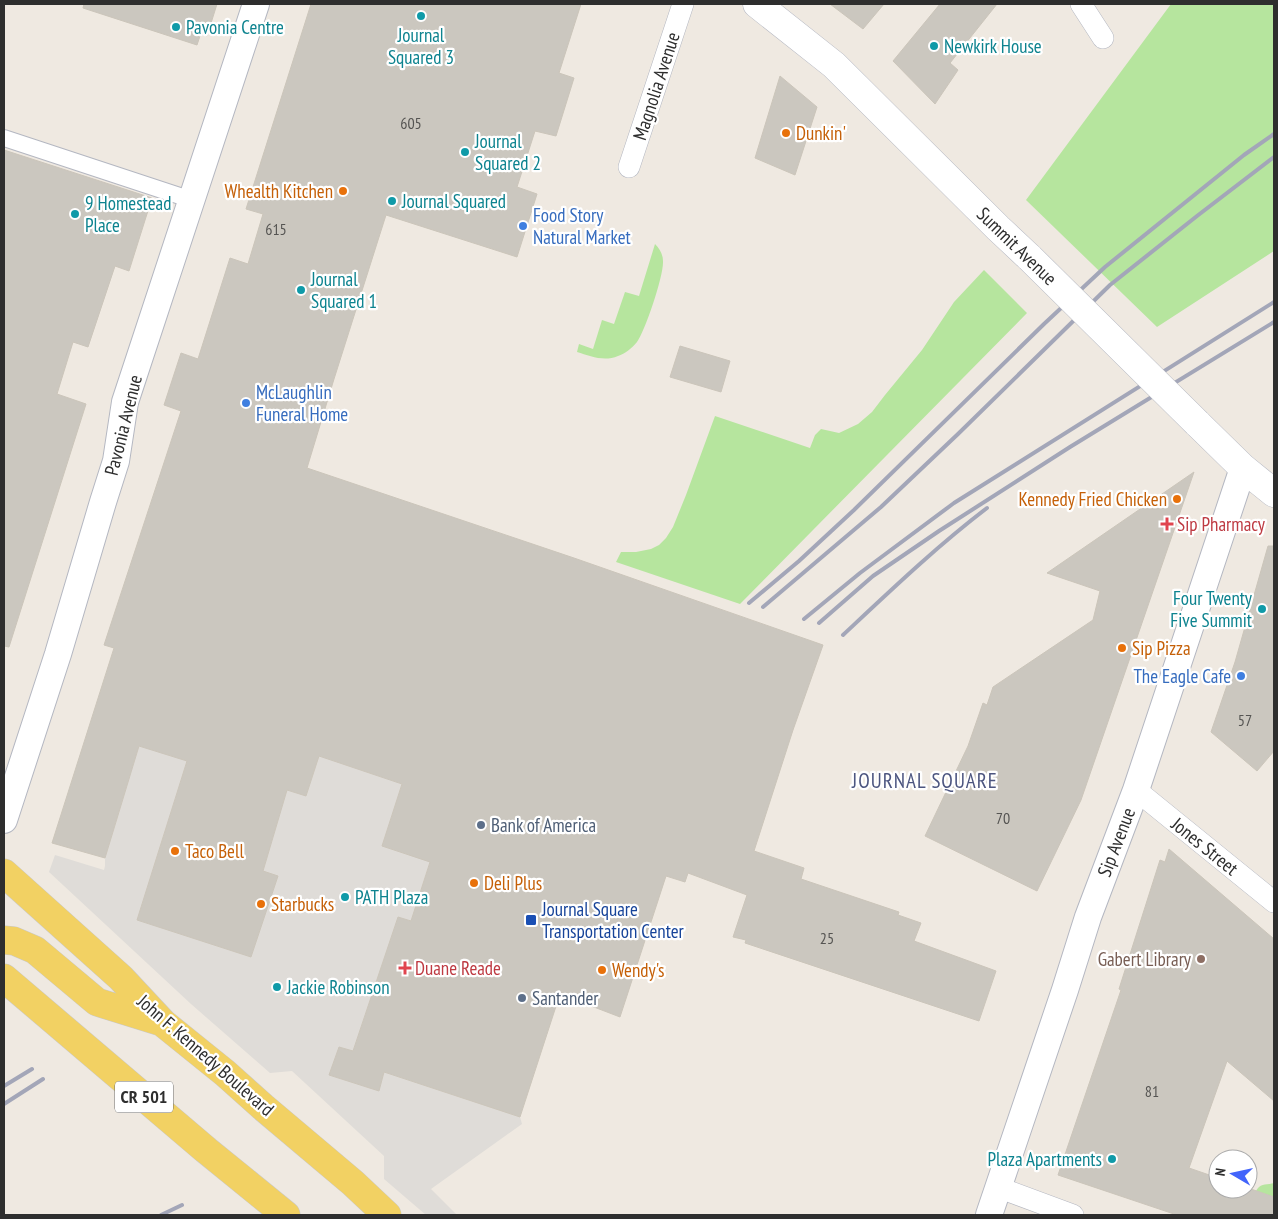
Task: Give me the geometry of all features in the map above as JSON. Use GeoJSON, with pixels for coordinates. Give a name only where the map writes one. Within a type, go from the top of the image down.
{"type":"FeatureCollection","features":[{"type":"Feature","properties":{"kind":"main road","name":"Summit Avenue"},"geometry":{"type":"LineString","coordinates":[[757,4],[834,66],[1243,468],[1274,493]]}},
{"type":"Feature","properties":{"kind":"main road","name":"John F. Kennedy Boulevard"},"geometry":{"type":"LineString","coordinates":[[4,873],[121,978],[163,1023],[225,1073],[353,1183],[387,1215]]}},
{"type":"Feature","properties":{"kind":"main road"},"geometry":{"type":"LineString","coordinates":[[4,940],[14,941],[35,950],[97,1002],[163,1023]]}},
{"type":"Feature","properties":{"kind":"main road","name":"CR 501"},"geometry":{"type":"LineString","coordinates":[[4,978],[286,1215]]}},
{"type":"Feature","properties":{"kind":"street","name":"Pavonia Avenue"},"geometry":{"type":"LineString","coordinates":[[4,820],[58,654],[116,461],[125,402],[256,4]]}},
{"type":"Feature","properties":{"kind":"street","name":"Magnolia Avenue"},"geometry":{"type":"LineString","coordinates":[[629,167],[683,4]]}},
{"type":"Feature","properties":{"kind":"street"},"geometry":{"type":"LineString","coordinates":[[1081,4],[1103,38]]}},
{"type":"Feature","properties":{"kind":"street"},"geometry":{"type":"LineString","coordinates":[[4,138],[192,200]]}},
{"type":"Feature","properties":{"kind":"street","name":"Sip Avenue"},"geometry":{"type":"LineString","coordinates":[[989,1215],[1000,1188],[1088,917],[1136,790],[1243,468]]}},
{"type":"Feature","properties":{"kind":"street","name":"Jones Street"},"geometry":{"type":"LineString","coordinates":[[1136,790],[1274,902]]}},
{"type":"Feature","properties":{"kind":"street"},"geometry":{"type":"LineString","coordinates":[[1000,1188],[1073,1215]]}},
{"type":"Feature","properties":{"kind":"green space"},"geometry":{"type":"Polygon","coordinates":[[[1171,4],[1274,4],[1274,251],[1157,327],[1026,200],[1171,4]]]}},
{"type":"Feature","properties":{"kind":"green space"},"geometry":{"type":"Polygon","coordinates":[[[655,244],[662,254],[662,268],[645,327],[637,342],[631,349],[613,358],[597,358],[577,352],[579,344],[593,349],[602,320],[614,324],[625,292],[639,296],[655,244]]]}},
{"type":"Feature","properties":{"kind":"green space"},"geometry":{"type":"Polygon","coordinates":[[[984,270],[1027,313],[740,604],[616,562],[621,552],[651,549],[659,545],[666,538],[673,527],[686,495],[715,416],[810,448],[815,435],[821,429],[839,433],[858,424],[872,412],[922,350],[954,302],[984,270]]]}},
{"type":"Feature","properties":{"kind":"green space"},"geometry":{"type":"Polygon","coordinates":[[[1274,1183],[1274,1197],[1258,1192],[1258,1188],[1261,1185],[1274,1183]]]}},
{"type":"Feature","properties":{"kind":"shaded area","name":"PATH Plaza"},"geometry":{"type":"Polygon","coordinates":[[[139,746],[187,761],[137,920],[251,957],[278,876],[263,871],[287,790],[306,796],[319,756],[402,784],[382,846],[408,855],[437,839],[411,921],[398,917],[353,1051],[339,1047],[329,1075],[379,1091],[384,1072],[520,1117],[522,1124],[431,1189],[457,1215],[426,1215],[384,1179],[384,1156],[292,1071],[270,1073],[191,1004],[49,872],[55,855],[104,870],[105,858],[139,746]]]}},
{"type":"Feature","properties":{"kind":"building","name":"Pavonia Centre"},"geometry":{"type":"Polygon","coordinates":[[[84,4],[217,4],[207,36],[201,33],[197,45],[83,8],[84,4]]]}},
{"type":"Feature","properties":{"kind":"building","name":"Journal Square Transportation Center"},"geometry":{"type":"Polygon","coordinates":[[[311,4],[581,4],[559,73],[574,78],[556,136],[535,131],[517,187],[537,194],[517,257],[386,215],[307,468],[574,558],[823,645],[754,851],[804,868],[801,879],[899,912],[898,915],[921,923],[914,941],[996,971],[979,1021],[745,943],[746,940],[733,937],[747,895],[688,873],[685,882],[666,876],[620,1017],[560,994],[520,1117],[384,1072],[379,1091],[329,1075],[339,1047],[353,1051],[398,917],[411,921],[430,862],[382,846],[402,784],[319,756],[306,796],[287,790],[263,871],[278,876],[251,957],[137,920],[187,761],[139,746],[105,858],[52,843],[114,648],[104,645],[181,411],[164,405],[181,353],[198,359],[230,258],[248,264],[263,214],[246,209],[311,4]]]}},
{"type":"Feature","properties":{"kind":"building"},"geometry":{"type":"Polygon","coordinates":[[[830,4],[884,4],[863,29],[830,4]]]}},
{"type":"Feature","properties":{"kind":"building","name":"Newkirk House"},"geometry":{"type":"Polygon","coordinates":[[[940,4],[997,4],[950,63],[958,70],[935,104],[893,61],[940,4]]]}},
{"type":"Feature","properties":{"kind":"building","name":"Dunkin'"},"geometry":{"type":"Polygon","coordinates":[[[780,76],[817,107],[795,175],[755,158],[780,76]]]}},
{"type":"Feature","properties":{"kind":"building"},"geometry":{"type":"Polygon","coordinates":[[[4,150],[152,198],[129,271],[115,266],[88,347],[73,342],[57,394],[86,404],[9,647],[4,646],[4,150]]]}},
{"type":"Feature","properties":{"kind":"building"},"geometry":{"type":"Polygon","coordinates":[[[680,346],[730,361],[721,392],[670,377],[680,346]]]}},
{"type":"Feature","properties":{"kind":"building"},"geometry":{"type":"Polygon","coordinates":[[[1194,472],[1081,800],[1037,891],[925,836],[968,746],[983,703],[987,705],[993,687],[1093,620],[1100,591],[1047,573],[1194,472]]]}},
{"type":"Feature","properties":{"kind":"building"},"geometry":{"type":"Polygon","coordinates":[[[1268,546],[1274,546],[1274,751],[1257,771],[1211,732],[1235,662],[1268,546]]]}},
{"type":"Feature","properties":{"kind":"building"},"geometry":{"type":"Polygon","coordinates":[[[1169,849],[1274,939],[1274,1101],[1227,1061],[1189,1168],[1208,1175],[1208,1199],[1258,1199],[1258,1191],[1274,1197],[1274,1215],[1177,1215],[1058,1175],[1121,990],[1119,989],[1160,860],[1165,862],[1169,849]]]}},
{"type":"Feature","properties":{"kind":"railway"},"geometry":{"type":"LineString","coordinates":[[749,603],[799,561],[854,510],[1105,267],[1244,155],[1274,134]]}},
{"type":"Feature","properties":{"kind":"railway"},"geometry":{"type":"LineString","coordinates":[[763,607],[881,507],[1110,285],[1274,157]]}},
{"type":"Feature","properties":{"kind":"railway"},"geometry":{"type":"LineString","coordinates":[[804,619],[860,573],[954,503],[1274,302]]}},
{"type":"Feature","properties":{"kind":"railway"},"geometry":{"type":"LineString","coordinates":[[819,623],[873,576],[939,531],[1070,447],[1274,322]]}},
{"type":"Feature","properties":{"kind":"railway"},"geometry":{"type":"LineString","coordinates":[[843,635],[931,554],[987,508]]}},
{"type":"Feature","properties":{"kind":"railway"},"geometry":{"type":"LineString","coordinates":[[4,1086],[32,1069]]}},
{"type":"Feature","properties":{"kind":"railway"},"geometry":{"type":"LineString","coordinates":[[4,1104],[43,1079]]}},
{"type":"Feature","properties":{"kind":"railway"},"geometry":{"type":"LineString","coordinates":[[161,1215],[182,1205]]}},
{"type":"Feature","properties":{"kind":"place","name":"Journal Squared 3"},"geometry":{"type":"Point","coordinates":[421,16]}},
{"type":"Feature","properties":{"kind":"place","name":"Pavonia Centre"},"geometry":{"type":"Point","coordinates":[176,27]}},
{"type":"Feature","properties":{"kind":"place","name":"Newkirk House"},"geometry":{"type":"Point","coordinates":[934,46]}},
{"type":"Feature","properties":{"kind":"place","name":"Dunkin'"},"geometry":{"type":"Point","coordinates":[786,133]}},
{"type":"Feature","properties":{"kind":"place","name":"Journal Squared 2"},"geometry":{"type":"Point","coordinates":[465,152]}},
{"type":"Feature","properties":{"kind":"place","name":"Whealth Kitchen"},"geometry":{"type":"Point","coordinates":[343,191]}},
{"type":"Feature","properties":{"kind":"place","name":"Journal Squared"},"geometry":{"type":"Point","coordinates":[392,201]}},
{"type":"Feature","properties":{"kind":"place","name":"9 Homestead Place"},"geometry":{"type":"Point","coordinates":[75,214]}},
{"type":"Feature","properties":{"kind":"place","name":"Food Story Natural Market"},"geometry":{"type":"Point","coordinates":[523,226]}},
{"type":"Feature","properties":{"kind":"place","name":"Journal Squared 1"},"geometry":{"type":"Point","coordinates":[301,290]}},
{"type":"Feature","properties":{"kind":"place","name":"McLaughlin Funeral Home"},"geometry":{"type":"Point","coordinates":[246,403]}},
{"type":"Feature","properties":{"kind":"place","name":"Kennedy Fried Chicken"},"geometry":{"type":"Point","coordinates":[1177,499]}},
{"type":"Feature","properties":{"kind":"place","name":"Sip Pharmacy"},"geometry":{"type":"Point","coordinates":[1167,524]}},
{"type":"Feature","properties":{"kind":"place","name":"Four Twenty Five Summit"},"geometry":{"type":"Point","coordinates":[1262,609]}},
{"type":"Feature","properties":{"kind":"place","name":"Sip Pizza"},"geometry":{"type":"Point","coordinates":[1122,648]}},
{"type":"Feature","properties":{"kind":"place","name":"The Eagle Cafe"},"geometry":{"type":"Point","coordinates":[1241,676]}},
{"type":"Feature","properties":{"kind":"place","name":"Bank of America"},"geometry":{"type":"Point","coordinates":[481,825]}},
{"type":"Feature","properties":{"kind":"place","name":"Taco Bell"},"geometry":{"type":"Point","coordinates":[175,851]}},
{"type":"Feature","properties":{"kind":"place","name":"Deli Plus"},"geometry":{"type":"Point","coordinates":[474,883]}},
{"type":"Feature","properties":{"kind":"place","name":"PATH Plaza"},"geometry":{"type":"Point","coordinates":[345,897]}},
{"type":"Feature","properties":{"kind":"place","name":"Starbucks"},"geometry":{"type":"Point","coordinates":[261,904]}},
{"type":"Feature","properties":{"kind":"place","name":"Journal Square Transportation Center"},"geometry":{"type":"Point","coordinates":[531,920]}},
{"type":"Feature","properties":{"kind":"place","name":"Gabert Library"},"geometry":{"type":"Point","coordinates":[1201,959]}},
{"type":"Feature","properties":{"kind":"place","name":"Duane Reade"},"geometry":{"type":"Point","coordinates":[405,968]}},
{"type":"Feature","properties":{"kind":"place","name":"Wendy's"},"geometry":{"type":"Point","coordinates":[602,970]}},
{"type":"Feature","properties":{"kind":"place","name":"Jackie Robinson"},"geometry":{"type":"Point","coordinates":[277,987]}},
{"type":"Feature","properties":{"kind":"place","name":"Santander"},"geometry":{"type":"Point","coordinates":[522,998]}},
{"type":"Feature","properties":{"kind":"place","name":"Plaza Apartments"},"geometry":{"type":"Point","coordinates":[1112,1159]}},
{"type":"Feature","properties":{"kind":"district","name":"JOURNAL SQUARE"},"geometry":{"type":"Point","coordinates":[925,781]}}]}
